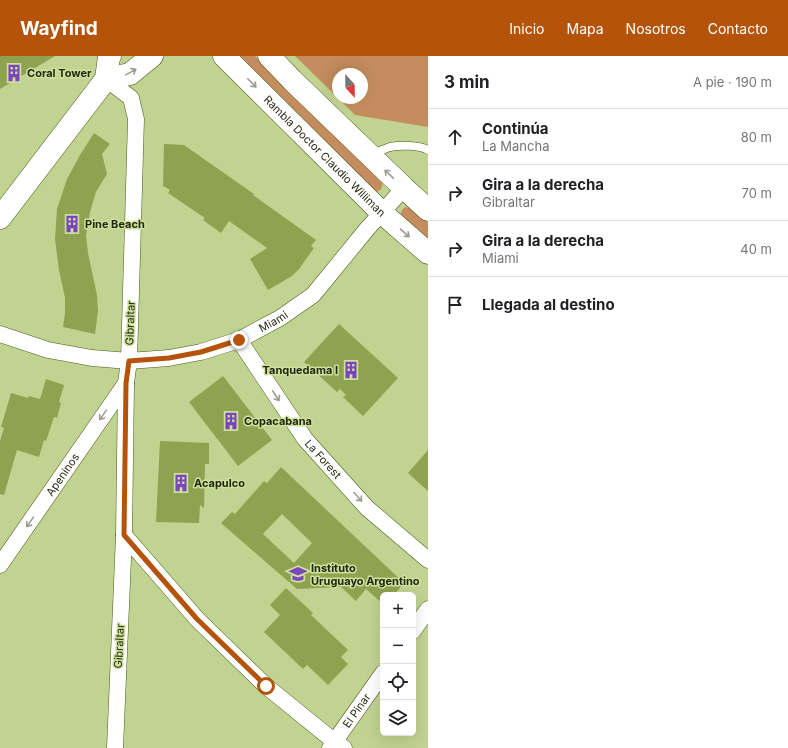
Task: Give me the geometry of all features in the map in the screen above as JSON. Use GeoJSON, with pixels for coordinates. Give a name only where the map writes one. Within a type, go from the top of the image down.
{"type":"FeatureCollection","features":[{"type":"Feature","properties":{"kind":"main road"},"geometry":{"type":"LineString","coordinates":[[0,218],[106,79],[110,56]]}},
{"type":"Feature","properties":{"kind":"main road"},"geometry":{"type":"LineString","coordinates":[[106,79],[130,74],[152,56]]}},
{"type":"Feature","properties":{"kind":"main road","name":"Rambla Doctor Claudio Williman"},"geometry":{"type":"LineString","coordinates":[[224,56],[382,212],[428,253]]}},
{"type":"Feature","properties":{"kind":"main road"},"geometry":{"type":"LineString","coordinates":[[269,56],[370,155],[418,199]]}},
{"type":"Feature","properties":{"kind":"street","name":"Gibraltar"},"geometry":{"type":"LineString","coordinates":[[106,79],[131,98],[136,119],[129,361],[126,383],[124,535],[115,748]]}},
{"type":"Feature","properties":{"kind":"street","name":"Miami"},"geometry":{"type":"LineString","coordinates":[[0,334],[48,350],[92,358],[129,361],[169,358],[201,352],[239,340],[280,318],[313,295],[382,212],[418,199]]}},
{"type":"Feature","properties":{"kind":"street","name":"La Forest"},"geometry":{"type":"LineString","coordinates":[[239,340],[305,439],[367,508],[428,560]]}},
{"type":"Feature","properties":{"kind":"street","name":"Apeninos"},"geometry":{"type":"LineString","coordinates":[[0,566],[126,383]]}},
{"type":"Feature","properties":{"kind":"street"},"geometry":{"type":"LineString","coordinates":[[124,535],[197,619],[266,686],[336,746]]}},
{"type":"Feature","properties":{"kind":"street"},"geometry":{"type":"LineString","coordinates":[[415,628],[428,609]]}},
{"type":"Feature","properties":{"kind":"street","name":"El Pinar"},"geometry":{"type":"LineString","coordinates":[[336,746],[380,678]]}},
{"type":"Feature","properties":{"kind":"lane"},"geometry":{"type":"LineString","coordinates":[[370,155],[391,147],[408,146],[428,150]]}},
{"type":"Feature","properties":{"kind":"shaded area"},"geometry":{"type":"Polygon","coordinates":[[[237,56],[255,56],[382,183],[381,190],[374,193],[237,56]]]}},
{"type":"Feature","properties":{"kind":"shaded area"},"geometry":{"type":"Polygon","coordinates":[[[295,56],[428,56],[428,127],[355,115],[344,104],[368,104],[368,68],[332,68],[332,92],[295,56]]]}},
{"type":"Feature","properties":{"kind":"shaded area"},"geometry":{"type":"Polygon","coordinates":[[[405,207],[410,208],[428,223],[428,240],[401,217],[402,211],[405,207]]]}},
{"type":"Feature","properties":{"kind":"building","name":"Coral Tower"},"geometry":{"type":"Polygon","coordinates":[[[0,56],[55,56],[0,89],[0,56]]]}},
{"type":"Feature","properties":{"kind":"building","name":"Pine Beach"},"geometry":{"type":"Polygon","coordinates":[[[94,133],[110,144],[102,154],[107,174],[96,192],[90,212],[86,235],[88,253],[97,295],[98,311],[95,334],[63,327],[65,298],[59,270],[55,239],[57,209],[67,179],[94,133]]]}},
{"type":"Feature","properties":{"kind":"building"},"geometry":{"type":"Polygon","coordinates":[[[164,144],[184,145],[316,240],[311,246],[314,248],[299,269],[292,276],[268,290],[250,259],[267,248],[229,221],[221,233],[203,220],[205,218],[168,193],[170,190],[163,186],[164,144]]]}},
{"type":"Feature","properties":{"kind":"building","name":"Tanquedama I"},"geometry":{"type":"Polygon","coordinates":[[[339,324],[398,378],[363,416],[343,397],[346,395],[340,389],[337,392],[304,362],[339,324]]]}},
{"type":"Feature","properties":{"kind":"building","name":"Copacabana"},"geometry":{"type":"Polygon","coordinates":[[[223,376],[272,440],[238,466],[189,402],[223,376]]]}},
{"type":"Feature","properties":{"kind":"building"},"geometry":{"type":"Polygon","coordinates":[[[46,379],[64,385],[59,402],[61,403],[57,418],[54,417],[46,441],[44,440],[39,457],[17,450],[4,495],[0,494],[0,441],[4,428],[1,427],[11,393],[28,398],[29,396],[40,399],[46,379]]]}},
{"type":"Feature","properties":{"kind":"building","name":"Acapulco"},"geometry":{"type":"Polygon","coordinates":[[[160,441],[209,443],[209,464],[205,464],[204,508],[200,505],[199,523],[156,522],[160,441]]]}},
{"type":"Feature","properties":{"kind":"building"},"geometry":{"type":"Polygon","coordinates":[[[428,450],[428,491],[408,473],[428,450]]]}},
{"type":"Feature","properties":{"kind":"building"},"geometry":{"type":"Polygon","coordinates":[[[281,467],[404,583],[396,592],[380,592],[380,601],[366,589],[356,601],[341,587],[297,589],[221,523],[232,512],[235,514],[264,481],[267,483],[281,467]],[[282,514],[263,534],[294,563],[312,543],[282,514]]]}},
{"type":"Feature","properties":{"kind":"building"},"geometry":{"type":"Polygon","coordinates":[[[286,588],[313,613],[311,615],[348,650],[341,657],[348,664],[328,685],[307,665],[303,669],[264,632],[280,615],[270,605],[286,588]]]}},
{"type":"Feature","properties":{"kind":"place","name":"Coral Tower"},"geometry":{"type":"Point","coordinates":[14,73]}},
{"type":"Feature","properties":{"kind":"place","name":"Pine Beach"},"geometry":{"type":"Point","coordinates":[72,224]}},
{"type":"Feature","properties":{"kind":"place","name":"Tanquedama I"},"geometry":{"type":"Point","coordinates":[351,370]}},
{"type":"Feature","properties":{"kind":"place","name":"Copacabana"},"geometry":{"type":"Point","coordinates":[231,421]}},
{"type":"Feature","properties":{"kind":"place","name":"Acapulco"},"geometry":{"type":"Point","coordinates":[181,483]}},
{"type":"Feature","properties":{"kind":"place","name":"Instituto Uruguayo Argentino"},"geometry":{"type":"Point","coordinates":[298,574]}},
{"type":"Feature","properties":{"kind":"route"},"geometry":{"type":"LineString","coordinates":[[239,340],[201,352],[169,358],[129,361],[126,383],[124,535],[197,619],[266,686]]}}]}
